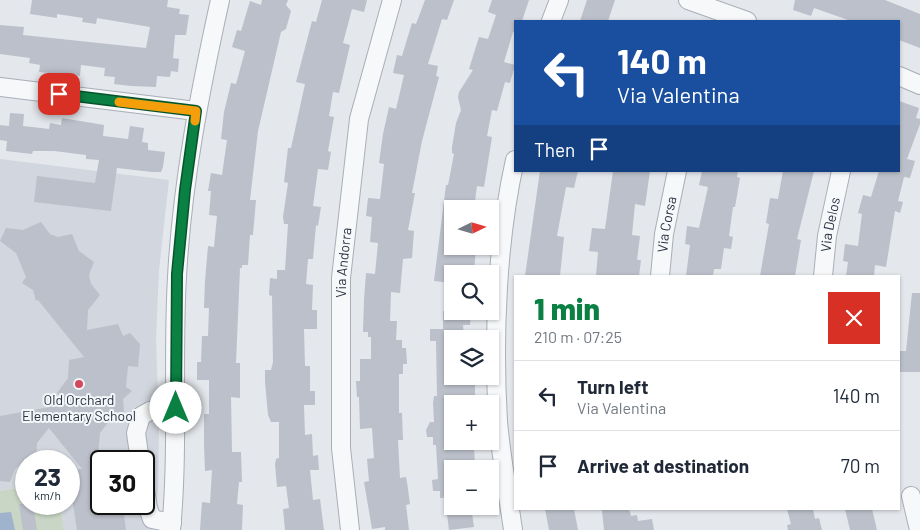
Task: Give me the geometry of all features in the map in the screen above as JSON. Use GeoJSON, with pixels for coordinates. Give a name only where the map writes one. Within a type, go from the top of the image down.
{"type":"FeatureCollection","features":[{"type":"Feature","properties":{"kind":"street"},"geometry":{"type":"LineString","coordinates":[[151,515],[152,519],[172,527],[176,483],[177,274],[185,190],[196,111],[220,0]]}},
{"type":"Feature","properties":{"kind":"street","name":"Via Andorra"},"geometry":{"type":"LineString","coordinates":[[350,530],[340,448],[341,278],[359,119],[392,0]]}},
{"type":"Feature","properties":{"kind":"street"},"geometry":{"type":"LineString","coordinates":[[551,20],[559,0]]}},
{"type":"Feature","properties":{"kind":"street"},"geometry":{"type":"LineString","coordinates":[[688,0],[719,16],[742,20]]}},
{"type":"Feature","properties":{"kind":"street"},"geometry":{"type":"LineString","coordinates":[[900,76],[920,85]]}},
{"type":"Feature","properties":{"kind":"street"},"geometry":{"type":"LineString","coordinates":[[0,87],[196,111]]}},
{"type":"Feature","properties":{"kind":"street"},"geometry":{"type":"LineString","coordinates":[[513,530],[498,421],[497,303],[510,184],[514,165]]}},
{"type":"Feature","properties":{"kind":"street","name":"Via Corsa"},"geometry":{"type":"LineString","coordinates":[[660,275],[664,234],[677,172]]}},
{"type":"Feature","properties":{"kind":"street","name":"Via Delos"},"geometry":{"type":"LineString","coordinates":[[823,275],[827,236],[841,172]]}},
{"type":"Feature","properties":{"kind":"street"},"geometry":{"type":"LineString","coordinates":[[138,450],[136,433],[141,416],[150,411],[176,408]]}},
{"type":"Feature","properties":{"kind":"street"},"geometry":{"type":"LineString","coordinates":[[910,496],[919,530]]}},
{"type":"Feature","properties":{"kind":"shaded area","name":"Old Orchard Elementary School"},"geometry":{"type":"Polygon","coordinates":[[[0,159],[169,180],[159,270],[156,338],[159,429],[158,489],[155,514],[155,450],[90,450],[90,515],[155,515],[153,530],[64,530],[62,515],[80,515],[80,450],[15,450],[15,488],[0,491],[0,159]]]}},
{"type":"Feature","properties":{"kind":"green space"},"geometry":{"type":"Polygon","coordinates":[[[15,488],[15,515],[62,515],[64,530],[0,530],[0,491],[15,488]]]}},
{"type":"Feature","properties":{"kind":"water"},"geometry":{"type":"Polygon","coordinates":[[[11,512],[15,530],[0,530],[0,513],[11,512]]]}},
{"type":"Feature","properties":{"kind":"building"},"geometry":{"type":"Polygon","coordinates":[[[32,0],[168,0],[167,7],[180,9],[179,14],[189,15],[186,35],[175,35],[173,58],[179,59],[178,72],[171,71],[170,77],[157,76],[156,87],[131,86],[114,84],[115,77],[104,76],[105,68],[81,65],[80,76],[39,72],[40,65],[29,63],[30,58],[0,54],[0,25],[24,27],[23,35],[146,48],[150,27],[97,18],[96,24],[82,22],[83,18],[57,14],[57,18],[30,14],[32,0]]]}},
{"type":"Feature","properties":{"kind":"building"},"geometry":{"type":"Polygon","coordinates":[[[262,0],[288,0],[286,5],[291,11],[286,29],[281,32],[258,131],[250,200],[256,200],[253,235],[250,235],[248,265],[242,265],[242,268],[240,268],[236,363],[240,363],[240,398],[231,397],[232,452],[241,452],[242,482],[239,482],[237,504],[243,505],[242,530],[200,530],[202,502],[210,503],[212,470],[205,471],[204,444],[204,414],[209,414],[209,380],[197,380],[197,362],[201,362],[202,336],[208,336],[209,308],[204,308],[205,281],[208,246],[214,247],[217,216],[209,215],[211,191],[208,191],[211,173],[222,175],[227,140],[221,139],[224,112],[231,83],[236,84],[245,51],[232,47],[237,30],[241,31],[250,1],[261,5],[262,0]]]}},
{"type":"Feature","properties":{"kind":"building"},"geometry":{"type":"Polygon","coordinates":[[[322,0],[367,0],[364,12],[352,9],[343,43],[350,45],[339,93],[333,92],[329,116],[334,117],[328,151],[331,152],[328,170],[318,169],[313,206],[321,207],[318,226],[316,225],[313,259],[308,259],[306,284],[313,285],[312,310],[317,310],[317,329],[304,329],[305,366],[310,366],[310,391],[315,391],[315,405],[304,405],[305,435],[312,434],[313,456],[318,455],[319,470],[310,470],[313,500],[320,499],[324,530],[285,530],[283,509],[289,508],[286,486],[277,487],[275,464],[276,459],[279,458],[279,422],[271,422],[268,415],[265,381],[265,370],[271,370],[273,362],[272,296],[269,295],[270,278],[277,279],[277,270],[285,270],[288,224],[284,224],[283,217],[288,183],[284,182],[288,148],[291,148],[305,84],[296,82],[312,21],[316,22],[322,0]]]}},
{"type":"Feature","properties":{"kind":"building"},"geometry":{"type":"Polygon","coordinates":[[[425,0],[454,0],[447,20],[442,19],[428,64],[438,66],[436,76],[439,77],[422,141],[412,193],[415,193],[408,230],[414,231],[412,258],[403,259],[400,293],[391,292],[390,321],[397,321],[396,340],[402,340],[402,348],[406,348],[407,364],[403,364],[403,374],[399,374],[399,413],[402,413],[403,440],[398,440],[400,478],[406,477],[410,504],[406,505],[409,530],[385,530],[385,527],[372,529],[364,482],[369,481],[367,459],[374,458],[372,428],[360,429],[359,397],[357,397],[356,381],[360,381],[360,359],[371,359],[371,337],[368,337],[368,332],[363,332],[364,300],[366,273],[375,274],[378,243],[370,242],[372,217],[366,216],[368,198],[380,199],[384,164],[379,163],[383,134],[389,107],[396,109],[404,75],[393,73],[397,55],[402,56],[412,23],[416,24],[425,0]]]}},
{"type":"Feature","properties":{"kind":"building"},"geometry":{"type":"Polygon","coordinates":[[[492,0],[529,0],[522,20],[514,20],[514,32],[504,62],[514,65],[510,83],[505,82],[497,111],[492,110],[487,136],[492,137],[484,187],[477,186],[475,200],[444,200],[454,154],[452,153],[452,147],[456,123],[461,110],[458,97],[459,92],[473,70],[469,69],[479,37],[488,39],[496,15],[488,12],[492,0]]]}},
{"type":"Feature","properties":{"kind":"building"},"geometry":{"type":"Polygon","coordinates":[[[587,0],[615,0],[608,20],[580,20],[587,0]]]}},
{"type":"Feature","properties":{"kind":"building"},"geometry":{"type":"Polygon","coordinates":[[[795,0],[885,0],[920,14],[920,48],[900,40],[900,20],[848,20],[814,8],[811,16],[793,10],[795,0]]]}},
{"type":"Feature","properties":{"kind":"building"},"geometry":{"type":"Polygon","coordinates":[[[900,101],[919,108],[916,118],[920,119],[920,124],[907,159],[915,161],[910,178],[904,177],[898,201],[903,202],[900,213],[895,211],[886,267],[875,265],[874,275],[846,275],[848,262],[843,261],[845,244],[858,246],[862,214],[858,213],[863,195],[871,197],[879,172],[900,172],[900,101]]]}},
{"type":"Feature","properties":{"kind":"building"},"geometry":{"type":"Polygon","coordinates":[[[10,113],[24,114],[23,126],[49,129],[50,123],[61,125],[62,118],[104,125],[103,136],[128,139],[130,126],[144,128],[142,142],[148,143],[148,150],[165,152],[163,167],[161,172],[117,168],[111,211],[34,202],[37,176],[95,183],[99,160],[86,159],[86,155],[54,151],[33,151],[32,154],[6,151],[7,141],[0,140],[0,125],[9,126],[10,113]]]}},
{"type":"Feature","properties":{"kind":"building"},"geometry":{"type":"Polygon","coordinates":[[[540,172],[578,172],[574,188],[566,187],[557,236],[564,237],[560,275],[525,275],[540,172]]]}},
{"type":"Feature","properties":{"kind":"building"},"geometry":{"type":"Polygon","coordinates":[[[613,172],[650,172],[645,206],[635,204],[632,235],[640,236],[637,260],[641,260],[639,275],[596,275],[598,252],[589,251],[592,228],[605,229],[613,172]]]}},
{"type":"Feature","properties":{"kind":"building"},"geometry":{"type":"Polygon","coordinates":[[[702,172],[738,172],[737,177],[740,178],[729,236],[733,237],[731,249],[724,248],[721,269],[714,269],[713,275],[686,275],[690,245],[685,244],[687,226],[699,228],[708,187],[699,185],[702,172]]]}},
{"type":"Feature","properties":{"kind":"building"},"geometry":{"type":"Polygon","coordinates":[[[783,172],[814,172],[797,239],[801,240],[795,275],[760,275],[769,224],[766,223],[770,198],[778,199],[783,172]]]}},
{"type":"Feature","properties":{"kind":"building"},"geometry":{"type":"Polygon","coordinates":[[[444,201],[444,255],[475,255],[475,265],[444,265],[444,282],[434,281],[444,201]]]}},
{"type":"Feature","properties":{"kind":"building"},"geometry":{"type":"Polygon","coordinates":[[[41,222],[50,234],[58,237],[72,234],[79,251],[94,262],[89,275],[91,284],[100,295],[88,310],[87,330],[118,324],[123,336],[130,333],[140,344],[138,367],[128,366],[126,387],[132,391],[123,399],[124,412],[116,412],[100,433],[98,450],[90,450],[90,515],[124,515],[126,530],[77,530],[75,515],[80,515],[80,469],[82,469],[80,467],[80,450],[67,450],[49,428],[37,443],[37,450],[15,450],[15,469],[10,482],[0,481],[0,416],[66,404],[57,393],[68,378],[69,360],[84,357],[38,300],[36,301],[33,290],[22,283],[26,277],[16,253],[0,241],[6,228],[23,230],[41,222]]]}},
{"type":"Feature","properties":{"kind":"building"},"geometry":{"type":"Polygon","coordinates":[[[912,293],[920,293],[920,372],[900,372],[900,351],[906,351],[912,293]]]}},
{"type":"Feature","properties":{"kind":"building"},"geometry":{"type":"Polygon","coordinates":[[[443,311],[444,320],[470,320],[470,325],[463,325],[463,330],[444,330],[444,385],[475,385],[475,395],[444,395],[444,450],[474,450],[475,460],[444,460],[444,498],[440,498],[440,491],[433,491],[432,480],[438,479],[436,445],[433,445],[433,437],[427,437],[426,430],[430,422],[434,422],[433,403],[434,396],[437,396],[436,341],[430,341],[430,329],[443,329],[443,311]]]}},
{"type":"Feature","properties":{"kind":"building"},"geometry":{"type":"Polygon","coordinates":[[[545,510],[574,510],[578,530],[549,530],[545,510]]]}},
{"type":"Feature","properties":{"kind":"building"},"geometry":{"type":"Polygon","coordinates":[[[602,510],[629,510],[631,516],[637,515],[638,521],[652,519],[654,530],[604,530],[602,510]]]}},
{"type":"Feature","properties":{"kind":"building"},"geometry":{"type":"Polygon","coordinates":[[[787,510],[813,510],[815,519],[819,518],[822,530],[788,530],[787,525],[796,523],[791,524],[787,510]]]}},
{"type":"Feature","properties":{"kind":"building"},"geometry":{"type":"Polygon","coordinates":[[[845,510],[872,510],[877,530],[850,530],[845,510]]]}},
{"type":"Feature","properties":{"kind":"building"},"geometry":{"type":"Polygon","coordinates":[[[21,515],[35,515],[37,530],[23,530],[21,515]]]}},
{"type":"Feature","properties":{"kind":"building"},"geometry":{"type":"Polygon","coordinates":[[[447,515],[472,515],[474,527],[449,530],[447,515]]]}},
{"type":"Feature","properties":{"kind":"slow traffic"},"geometry":{"type":"LineString","coordinates":[[119,102],[196,111],[195,121]]}},
{"type":"Feature","properties":{"kind":"place","name":"Old Orchard Elementary School"},"geometry":{"type":"Point","coordinates":[79,384]}},
{"type":"Feature","properties":{"kind":"route"},"geometry":{"type":"LineString","coordinates":[[59,94],[196,111],[185,190],[177,274],[176,408]]}}]}
